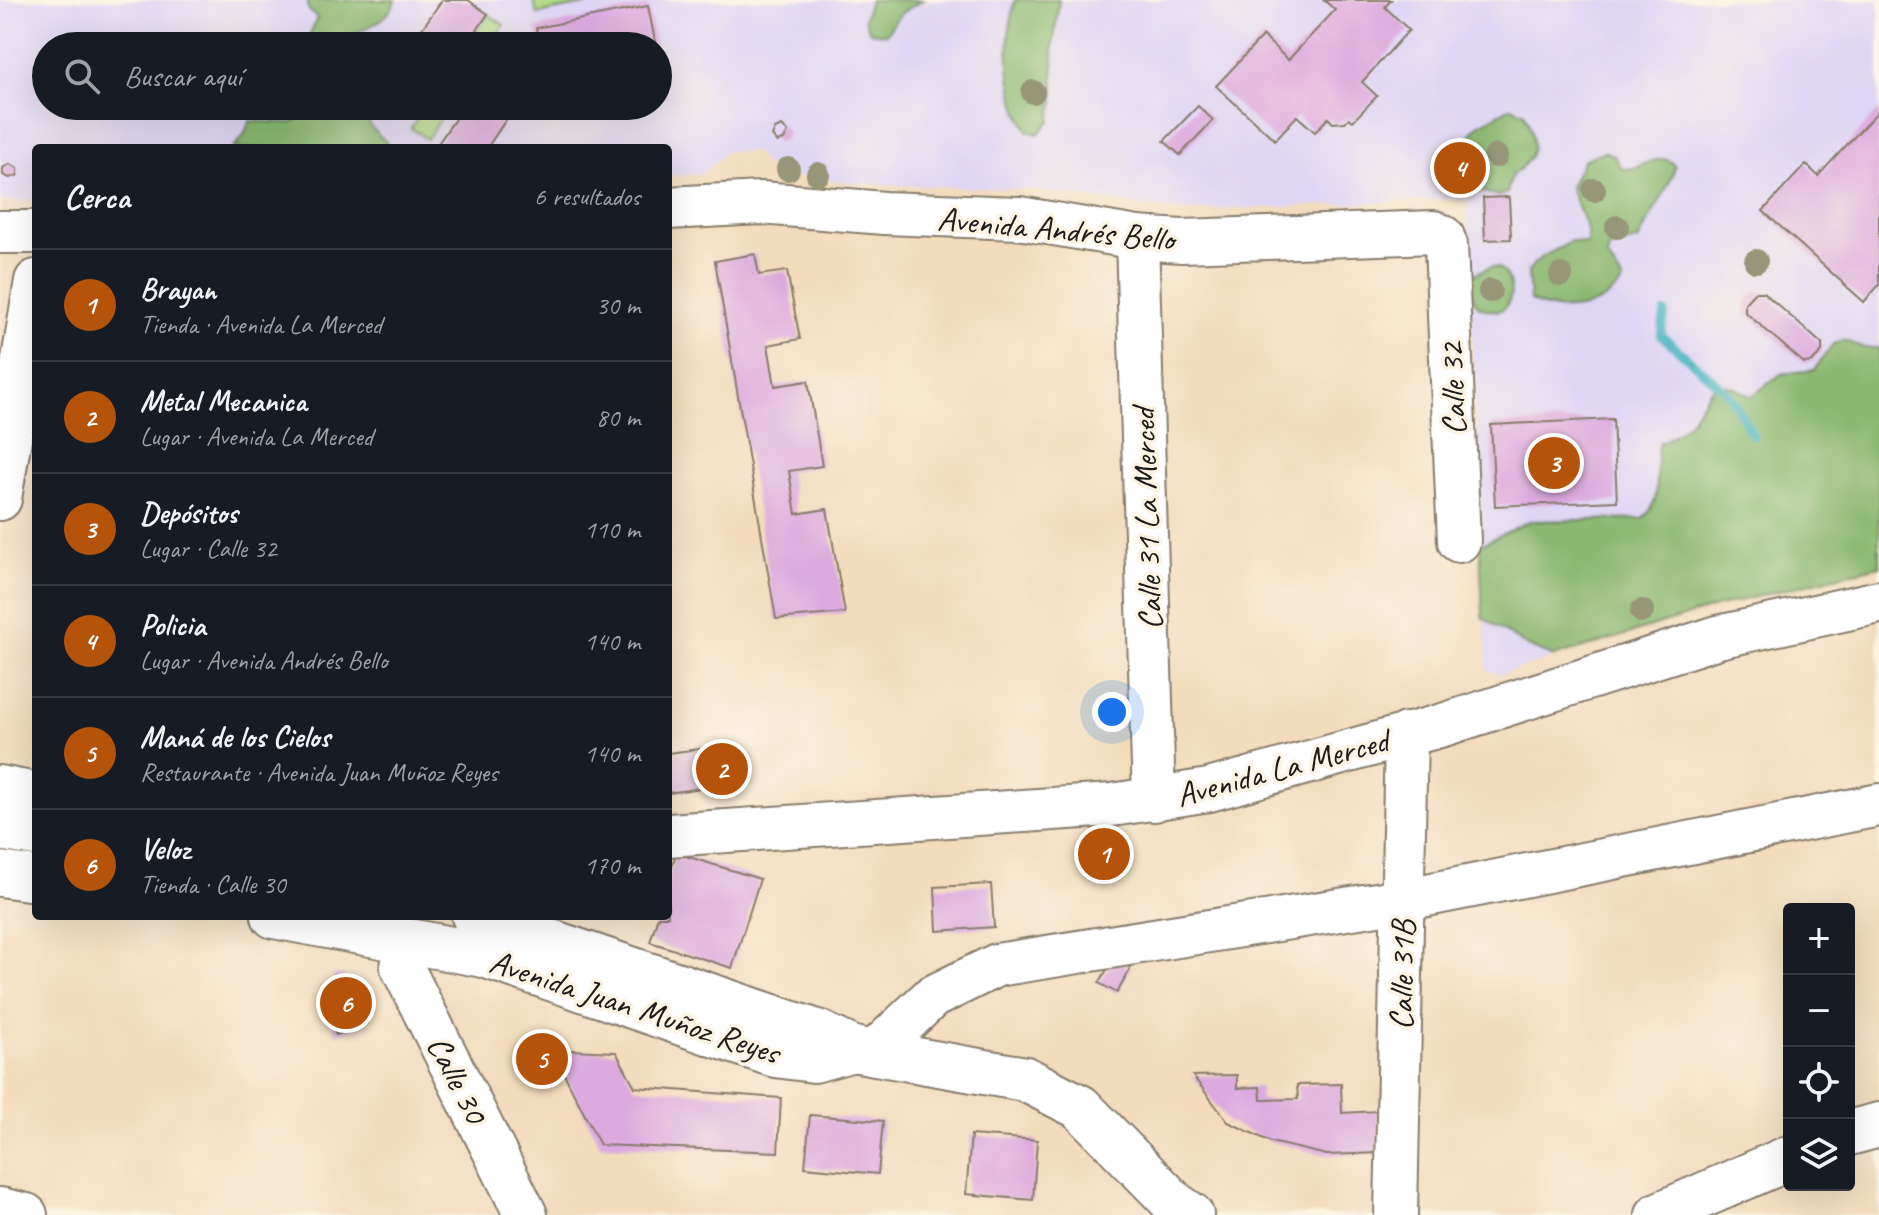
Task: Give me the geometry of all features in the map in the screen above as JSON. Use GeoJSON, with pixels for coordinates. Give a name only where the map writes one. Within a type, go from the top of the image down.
{"type":"FeatureCollection","features":[{"type":"Feature","properties":{"kind":"main road"},"geometry":{"type":"LineString","coordinates":[[0,828],[32,833]]}},
{"type":"Feature","properties":{"kind":"main road"},"geometry":{"type":"LineString","coordinates":[[0,874],[32,878]]}},
{"type":"Feature","properties":{"kind":"main road","name":"Avenida Juan Muñoz Reyes"},"geometry":{"type":"LineString","coordinates":[[319,920],[410,928],[775,1055],[814,1060],[863,1051]]}},
{"type":"Feature","properties":{"kind":"main road","name":"Avenida Juan Muñoz Reyes"},"geometry":{"type":"LineString","coordinates":[[486,920],[817,1032],[863,1051],[1025,1079],[1080,1107],[1175,1204],[1191,1215]]}},
{"type":"Feature","properties":{"kind":"main road"},"geometry":{"type":"LineString","coordinates":[[1855,1131],[1879,1125]]}},
{"type":"Feature","properties":{"kind":"main road"},"geometry":{"type":"LineString","coordinates":[[1664,1214],[1783,1161]]}},
{"type":"Feature","properties":{"kind":"street","name":"Avenida Andrés Bello"},"geometry":{"type":"LineString","coordinates":[[672,208],[761,203],[884,213],[1019,218],[1137,238],[1182,241],[1434,232],[1443,237]]}},
{"type":"Feature","properties":{"kind":"street"},"geometry":{"type":"LineString","coordinates":[[0,232],[32,232]]}},
{"type":"Feature","properties":{"kind":"street","name":"Calle 32"},"geometry":{"type":"LineString","coordinates":[[1443,237],[1459,541]]}},
{"type":"Feature","properties":{"kind":"street","name":"Calle 31 La Merced"},"geometry":{"type":"LineString","coordinates":[[1137,238],[1154,800]]}},
{"type":"Feature","properties":{"kind":"street"},"geometry":{"type":"LineString","coordinates":[[0,499],[32,305]]}},
{"type":"Feature","properties":{"kind":"street","name":"Avenida La Merced"},"geometry":{"type":"LineString","coordinates":[[672,835],[1154,800],[1209,790],[1406,734],[1718,637],[1879,602]]}},
{"type":"Feature","properties":{"kind":"street","name":"Calle 31B"},"geometry":{"type":"LineString","coordinates":[[1396,1215],[1406,734]]}},
{"type":"Feature","properties":{"kind":"street"},"geometry":{"type":"LineString","coordinates":[[0,787],[32,793]]}},
{"type":"Feature","properties":{"kind":"street"},"geometry":{"type":"LineString","coordinates":[[863,1051],[932,997],[997,965],[1402,900],[1879,805]]}},
{"type":"Feature","properties":{"kind":"street","name":"Calle 30"},"geometry":{"type":"LineString","coordinates":[[410,928],[402,967],[526,1215]]}},
{"type":"Feature","properties":{"kind":"street"},"geometry":{"type":"LineString","coordinates":[[0,1209],[26,1215]]}},
{"type":"Feature","properties":{"kind":"shaded area"},"geometry":{"type":"Polygon","coordinates":[[[0,0],[1879,0],[1879,566],[1719,606],[1498,675],[1487,670],[1466,199],[1182,211],[1022,189],[868,184],[776,175],[754,152],[727,151],[702,174],[672,176],[672,144],[32,144],[32,200],[0,202],[0,0]]]}},
{"type":"Feature","properties":{"kind":"green space"},"geometry":{"type":"Polygon","coordinates":[[[308,0],[395,0],[385,17],[357,32],[311,32],[317,18],[308,9],[308,0]]]}},
{"type":"Feature","properties":{"kind":"green space"},"geometry":{"type":"Polygon","coordinates":[[[534,0],[611,0],[537,14],[534,0]]]}},
{"type":"Feature","properties":{"kind":"green space"},"geometry":{"type":"Polygon","coordinates":[[[870,0],[922,0],[900,14],[886,34],[870,32],[864,19],[870,0]]]}},
{"type":"Feature","properties":{"kind":"green space"},"geometry":{"type":"Polygon","coordinates":[[[1015,0],[1059,0],[1053,46],[1054,101],[1050,121],[1038,134],[1028,131],[1011,84],[1008,49],[1015,0]]]}},
{"type":"Feature","properties":{"kind":"green space"},"geometry":{"type":"Polygon","coordinates":[[[488,14],[504,25],[499,32],[476,32],[488,14]]]}},
{"type":"Feature","properties":{"kind":"green space"},"geometry":{"type":"Polygon","coordinates":[[[1511,107],[1524,112],[1531,130],[1533,146],[1528,161],[1512,175],[1507,193],[1498,196],[1478,191],[1475,162],[1466,141],[1478,125],[1511,107]]]}},
{"type":"Feature","properties":{"kind":"green space"},"geometry":{"type":"Polygon","coordinates":[[[296,120],[370,120],[370,126],[388,144],[237,144],[250,121],[291,123],[296,120]]]}},
{"type":"Feature","properties":{"kind":"green space"},"geometry":{"type":"Polygon","coordinates":[[[416,120],[440,120],[427,139],[411,128],[416,120]]]}},
{"type":"Feature","properties":{"kind":"green space"},"geometry":{"type":"Polygon","coordinates":[[[1604,151],[1614,156],[1621,168],[1636,168],[1663,159],[1675,166],[1638,241],[1610,247],[1607,257],[1623,281],[1604,299],[1581,308],[1555,308],[1530,301],[1528,271],[1533,265],[1571,241],[1587,244],[1587,230],[1570,187],[1583,160],[1604,151]]]}},
{"type":"Feature","properties":{"kind":"green space"},"geometry":{"type":"Polygon","coordinates":[[[1490,267],[1503,272],[1511,288],[1509,300],[1502,310],[1480,307],[1471,292],[1470,276],[1490,267]]]}},
{"type":"Feature","properties":{"kind":"green space"},"geometry":{"type":"Polygon","coordinates":[[[1843,340],[1864,348],[1879,348],[1879,566],[1719,606],[1554,657],[1527,646],[1483,618],[1480,545],[1529,521],[1642,519],[1654,503],[1659,443],[1687,424],[1713,388],[1727,385],[1751,397],[1781,374],[1814,370],[1833,344],[1843,340]]]}},
{"type":"Feature","properties":{"kind":"building"},"geometry":{"type":"Polygon","coordinates":[[[442,0],[468,0],[488,14],[476,32],[420,32],[442,0]]]}},
{"type":"Feature","properties":{"kind":"building"},"geometry":{"type":"Polygon","coordinates":[[[1324,0],[1391,0],[1385,7],[1409,30],[1362,82],[1377,96],[1353,121],[1349,118],[1345,122],[1333,123],[1328,118],[1315,132],[1297,116],[1275,140],[1216,86],[1263,36],[1288,60],[1335,10],[1324,0]]]}},
{"type":"Feature","properties":{"kind":"building"},"geometry":{"type":"Polygon","coordinates":[[[648,6],[653,32],[537,32],[536,28],[648,6]]]}},
{"type":"Feature","properties":{"kind":"building"},"geometry":{"type":"Polygon","coordinates":[[[1198,106],[1213,120],[1180,155],[1164,141],[1198,106]]]}},
{"type":"Feature","properties":{"kind":"building"},"geometry":{"type":"Polygon","coordinates":[[[1879,110],[1879,285],[1864,302],[1763,211],[1806,164],[1818,176],[1879,110]]]}},
{"type":"Feature","properties":{"kind":"building"},"geometry":{"type":"Polygon","coordinates":[[[454,120],[506,120],[490,144],[438,144],[454,120]]]}},
{"type":"Feature","properties":{"kind":"building"},"geometry":{"type":"Polygon","coordinates":[[[782,126],[788,132],[784,140],[777,142],[772,136],[775,129],[782,126]]]}},
{"type":"Feature","properties":{"kind":"building"},"geometry":{"type":"Polygon","coordinates":[[[1464,163],[1469,172],[1466,179],[1456,179],[1452,172],[1456,164],[1464,163]]]}},
{"type":"Feature","properties":{"kind":"building"},"geometry":{"type":"Polygon","coordinates":[[[10,164],[18,168],[18,175],[10,178],[3,175],[3,168],[10,164]]]}},
{"type":"Feature","properties":{"kind":"building"},"geometry":{"type":"Polygon","coordinates":[[[1509,197],[1511,239],[1485,240],[1483,198],[1509,197]]]}},
{"type":"Feature","properties":{"kind":"building"},"geometry":{"type":"Polygon","coordinates":[[[755,254],[759,275],[787,271],[800,339],[768,345],[775,386],[808,381],[822,466],[789,471],[796,514],[827,509],[845,613],[776,619],[715,261],[755,254]]]}},
{"type":"Feature","properties":{"kind":"building"},"geometry":{"type":"Polygon","coordinates":[[[1755,292],[1763,292],[1822,344],[1822,352],[1812,362],[1804,363],[1745,312],[1745,303],[1755,292]]]}},
{"type":"Feature","properties":{"kind":"building"},"geometry":{"type":"Polygon","coordinates":[[[1613,419],[1617,501],[1495,506],[1491,425],[1613,419]]]}},
{"type":"Feature","properties":{"kind":"building"},"geometry":{"type":"Polygon","coordinates":[[[707,748],[708,754],[731,751],[735,783],[672,792],[672,752],[707,748]]]}},
{"type":"Feature","properties":{"kind":"building"},"geometry":{"type":"Polygon","coordinates":[[[1120,839],[1122,867],[1087,870],[1085,842],[1120,839]]]}},
{"type":"Feature","properties":{"kind":"building"},"geometry":{"type":"Polygon","coordinates":[[[676,853],[760,879],[732,968],[650,942],[657,920],[672,920],[672,866],[676,853]]]}},
{"type":"Feature","properties":{"kind":"building"},"geometry":{"type":"Polygon","coordinates":[[[991,884],[994,927],[937,931],[935,887],[991,884]]]}},
{"type":"Feature","properties":{"kind":"building"},"geometry":{"type":"Polygon","coordinates":[[[1114,958],[1131,968],[1117,993],[1099,983],[1114,958]]]}},
{"type":"Feature","properties":{"kind":"building"},"geometry":{"type":"Polygon","coordinates":[[[334,974],[343,975],[352,984],[367,1023],[336,1035],[331,1023],[334,974]]]}},
{"type":"Feature","properties":{"kind":"building"},"geometry":{"type":"Polygon","coordinates":[[[570,1050],[616,1052],[635,1087],[781,1098],[778,1152],[600,1145],[557,1060],[570,1050]]]}},
{"type":"Feature","properties":{"kind":"building"},"geometry":{"type":"Polygon","coordinates":[[[1237,1075],[1237,1088],[1260,1087],[1261,1100],[1298,1099],[1297,1085],[1341,1084],[1342,1113],[1378,1111],[1379,1153],[1327,1155],[1271,1142],[1228,1122],[1193,1076],[1237,1075]]]}},
{"type":"Feature","properties":{"kind":"building"},"geometry":{"type":"Polygon","coordinates":[[[810,1115],[883,1121],[878,1174],[805,1167],[810,1115]]]}},
{"type":"Feature","properties":{"kind":"building"},"geometry":{"type":"Polygon","coordinates":[[[971,1135],[1037,1140],[1033,1200],[966,1194],[971,1135]]]}},
{"type":"Feature","properties":{"kind":"waterway"},"geometry":{"type":"LineString","coordinates":[[1665,313],[1661,335],[1730,395],[1753,436]]}},
{"type":"Feature","properties":{"kind":"place","name":"Policia"},"geometry":{"type":"Point","coordinates":[1460,168]}},
{"type":"Feature","properties":{"kind":"place","name":"Depósitos"},"geometry":{"type":"Point","coordinates":[1554,463]}},
{"type":"Feature","properties":{"kind":"place","name":"Metal Mecanica"},"geometry":{"type":"Point","coordinates":[722,769]}},
{"type":"Feature","properties":{"kind":"place","name":"Brayan"},"geometry":{"type":"Point","coordinates":[1104,854]}},
{"type":"Feature","properties":{"kind":"place","name":"Veloz"},"geometry":{"type":"Point","coordinates":[346,1003]}},
{"type":"Feature","properties":{"kind":"place","name":"Maná de los Cielos"},"geometry":{"type":"Point","coordinates":[542,1059]}}]}
